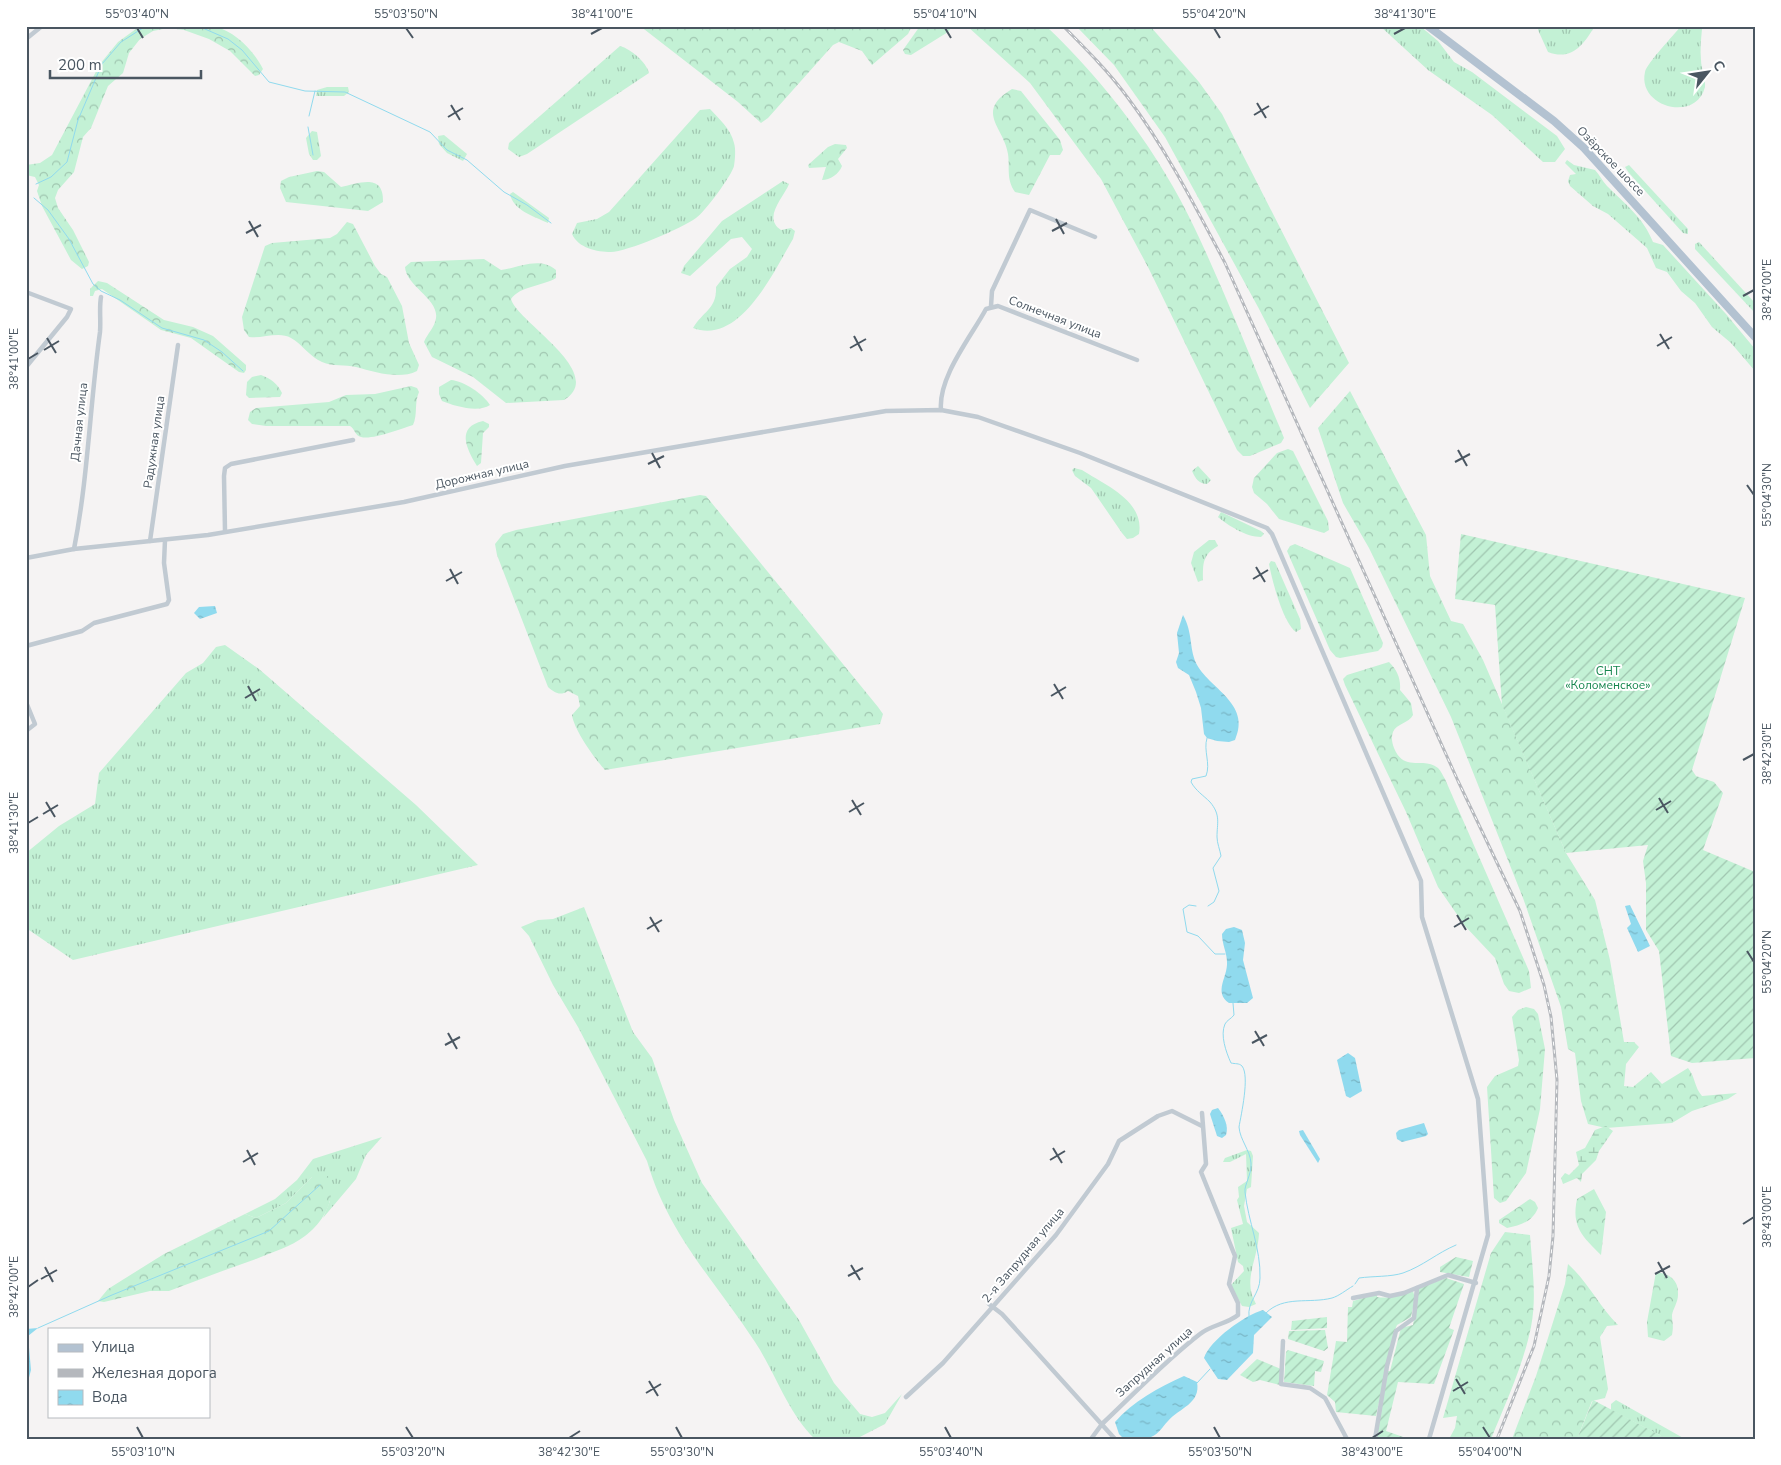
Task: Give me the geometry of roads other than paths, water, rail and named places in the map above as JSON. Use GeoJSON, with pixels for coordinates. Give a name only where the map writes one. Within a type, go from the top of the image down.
{"type":"FeatureCollection","features":[{"type":"Feature","properties":{"kind":"main road","name":"Озёрское шоссе"},"geometry":{"type":"LineString","coordinates":[[1428,26],[1554,121],[1584,148],[1755,337]]}},
{"type":"Feature","properties":{"kind":"street"},"geometry":{"type":"LineString","coordinates":[[26,39],[42,26]]}},
{"type":"Feature","properties":{"kind":"street"},"geometry":{"type":"LineString","coordinates":[[991,306],[992,291],[1030,210],[1096,237]]}},
{"type":"Feature","properties":{"kind":"street"},"geometry":{"type":"LineString","coordinates":[[26,292],[71,309],[67,318],[26,367]]}},
{"type":"Feature","properties":{"kind":"street","name":"Дачная улица"},"geometry":{"type":"LineString","coordinates":[[74,550],[80,519],[91,398],[102,317],[101,297]]}},
{"type":"Feature","properties":{"kind":"street","name":"Солнечная улица"},"geometry":{"type":"LineString","coordinates":[[941,410],[940,400],[944,382],[986,309],[991,306],[998,306],[1138,360]]}},
{"type":"Feature","properties":{"kind":"street","name":"Радужная улица"},"geometry":{"type":"LineString","coordinates":[[150,541],[178,345]]}},
{"type":"Feature","properties":{"kind":"street","name":"Дорожная улица"},"geometry":{"type":"LineString","coordinates":[[26,558],[74,550],[165,540],[404,502],[565,466],[886,411],[941,410],[978,417],[1080,453],[1260,524],[1272,534],[1421,881],[1421,908],[1424,924],[1478,1099],[1488,1235],[1476,1282],[1429,1439]]}},
{"type":"Feature","properties":{"kind":"street"},"geometry":{"type":"LineString","coordinates":[[225,531],[225,468],[231,464],[353,440]]}},
{"type":"Feature","properties":{"kind":"street"},"geometry":{"type":"LineString","coordinates":[[26,646],[82,631],[94,623],[167,604],[169,600],[164,564],[165,540]]}},
{"type":"Feature","properties":{"kind":"street"},"geometry":{"type":"LineString","coordinates":[[26,702],[35,724],[26,731]]}},
{"type":"Feature","properties":{"kind":"street","name":"2-я Запрудная улица"},"geometry":{"type":"LineString","coordinates":[[906,1397],[943,1363],[991,1306],[1056,1235],[1108,1164],[1119,1141],[1158,1116],[1172,1111],[1202,1126]]}},
{"type":"Feature","properties":{"kind":"street","name":"Запрудная улица"},"geometry":{"type":"LineString","coordinates":[[1090,1439],[1102,1424],[1186,1344],[1207,1328],[1233,1319],[1238,1314],[1238,1303],[1229,1284],[1235,1256],[1201,1172],[1206,1164],[1202,1113]]}},
{"type":"Feature","properties":{"kind":"street"},"geometry":{"type":"LineString","coordinates":[[1353,1298],[1379,1292],[1390,1296],[1417,1288],[1448,1275],[1476,1282]]}},
{"type":"Feature","properties":{"kind":"street"},"geometry":{"type":"LineString","coordinates":[[1375,1439],[1396,1331],[1414,1318],[1417,1288]]}},
{"type":"Feature","properties":{"kind":"street"},"geometry":{"type":"LineString","coordinates":[[991,1306],[1115,1439]]}},
{"type":"Feature","properties":{"kind":"street"},"geometry":{"type":"LineString","coordinates":[[1283,1341],[1281,1384],[1310,1388],[1325,1398],[1347,1439]]}},
{"type":"Feature","properties":{"kind":"water"},"geometry":{"type":"Polygon","coordinates":[[[215,606],[217,613],[200,619],[194,613],[199,607],[215,606]]]}},
{"type":"Feature","properties":{"kind":"water"},"geometry":{"type":"Polygon","coordinates":[[[1183,615],[1196,663],[1226,697],[1238,716],[1239,727],[1235,740],[1229,742],[1217,741],[1207,738],[1204,734],[1201,708],[1196,692],[1189,675],[1178,668],[1176,662],[1179,653],[1177,633],[1183,615]]]}},
{"type":"Feature","properties":{"kind":"water"},"geometry":{"type":"Polygon","coordinates":[[[1630,905],[1650,946],[1638,952],[1627,928],[1631,924],[1625,906],[1630,905]]]}},
{"type":"Feature","properties":{"kind":"water"},"geometry":{"type":"Polygon","coordinates":[[[1234,927],[1242,930],[1245,943],[1243,960],[1253,998],[1247,1003],[1229,1003],[1222,994],[1222,984],[1227,962],[1222,934],[1226,929],[1234,927]]]}},
{"type":"Feature","properties":{"kind":"water"},"geometry":{"type":"Polygon","coordinates":[[[1348,1053],[1355,1058],[1362,1091],[1350,1098],[1346,1096],[1337,1060],[1348,1053]]]}},
{"type":"Feature","properties":{"kind":"water"},"geometry":{"type":"Polygon","coordinates":[[[1218,1108],[1227,1128],[1226,1135],[1222,1138],[1217,1136],[1210,1114],[1212,1110],[1218,1108]]]}},
{"type":"Feature","properties":{"kind":"water"},"geometry":{"type":"Polygon","coordinates":[[[1424,1123],[1428,1134],[1426,1136],[1402,1142],[1397,1139],[1396,1133],[1399,1130],[1424,1123]]]}},
{"type":"Feature","properties":{"kind":"water"},"geometry":{"type":"Polygon","coordinates":[[[1303,1130],[1320,1159],[1318,1163],[1300,1135],[1299,1131],[1303,1130]]]}},
{"type":"Feature","properties":{"kind":"water"},"geometry":{"type":"Polygon","coordinates":[[[1263,1310],[1272,1317],[1254,1335],[1253,1353],[1227,1380],[1218,1379],[1204,1358],[1208,1351],[1229,1329],[1247,1317],[1263,1310]]]}},
{"type":"Feature","properties":{"kind":"water"},"geometry":{"type":"Polygon","coordinates":[[[38,1328],[28,1336],[31,1370],[26,1389],[26,1329],[38,1328]]]}},
{"type":"Feature","properties":{"kind":"water"},"geometry":{"type":"Polygon","coordinates":[[[1184,1376],[1197,1382],[1196,1396],[1188,1405],[1173,1416],[1159,1432],[1151,1437],[1141,1439],[1124,1439],[1119,1434],[1115,1422],[1122,1414],[1155,1390],[1184,1376]]]}},
{"type":"Feature","properties":{"kind":"waterway"},"geometry":{"type":"LineString","coordinates":[[36,184],[51,177],[67,162],[78,120],[102,64],[121,42],[146,26]]}},
{"type":"Feature","properties":{"kind":"waterway"},"geometry":{"type":"LineString","coordinates":[[198,26],[228,39],[242,50],[269,82],[305,91],[345,92],[430,132],[447,150],[467,160],[504,192],[527,205],[551,223]]}},
{"type":"Feature","properties":{"kind":"waterway"},"geometry":{"type":"LineString","coordinates":[[309,116],[315,91]]}},
{"type":"Feature","properties":{"kind":"waterway"},"geometry":{"type":"LineString","coordinates":[[308,127],[313,155]]}},
{"type":"Feature","properties":{"kind":"waterway"},"geometry":{"type":"LineString","coordinates":[[34,198],[48,210],[69,239],[93,284],[101,291],[120,300],[162,328],[204,340],[222,352],[243,371]]}},
{"type":"Feature","properties":{"kind":"waterway"},"geometry":{"type":"LineString","coordinates":[[1207,738],[1208,766],[1206,776],[1192,779],[1191,782],[1210,802],[1216,811],[1218,819],[1217,839],[1221,856],[1213,868],[1219,891],[1214,902],[1208,906]]}},
{"type":"Feature","properties":{"kind":"waterway"},"geometry":{"type":"LineString","coordinates":[[1196,906],[1189,905],[1183,909],[1187,932],[1198,936],[1215,954],[1225,954]]}},
{"type":"Feature","properties":{"kind":"waterway"},"geometry":{"type":"LineString","coordinates":[[1233,1003],[1234,1015],[1225,1024],[1223,1038],[1231,1063],[1241,1065],[1244,1071],[1244,1096],[1239,1127],[1251,1163],[1245,1192],[1260,1267],[1258,1289],[1250,1306],[1249,1317]]}},
{"type":"Feature","properties":{"kind":"waterway"},"geometry":{"type":"LineString","coordinates":[[38,1328],[112,1295],[269,1231],[320,1185]]}},
{"type":"Feature","properties":{"kind":"waterway"},"geometry":{"type":"LineString","coordinates":[[1355,1284],[1359,1278],[1403,1273],[1456,1245]]}},
{"type":"Feature","properties":{"kind":"waterway"},"geometry":{"type":"LineString","coordinates":[[1266,1313],[1273,1307],[1289,1302],[1332,1298],[1353,1286]]}},
{"type":"Feature","properties":{"kind":"waterway"},"geometry":{"type":"LineString","coordinates":[[1197,1383],[1210,1369]]}},
{"type":"Feature","properties":{"kind":"railway"},"geometry":{"type":"LineString","coordinates":[[1063,26],[1113,79],[1142,117],[1180,178],[1225,263],[1458,781],[1520,911],[1544,985],[1551,1017],[1557,1080],[1553,1236],[1549,1276],[1534,1346],[1497,1439]]}},
{"type":"Feature","properties":{"kind":"park label","name":"СНТ «Коломенское»"},"geometry":{"type":"Point","coordinates":[1608,678]}}]}
